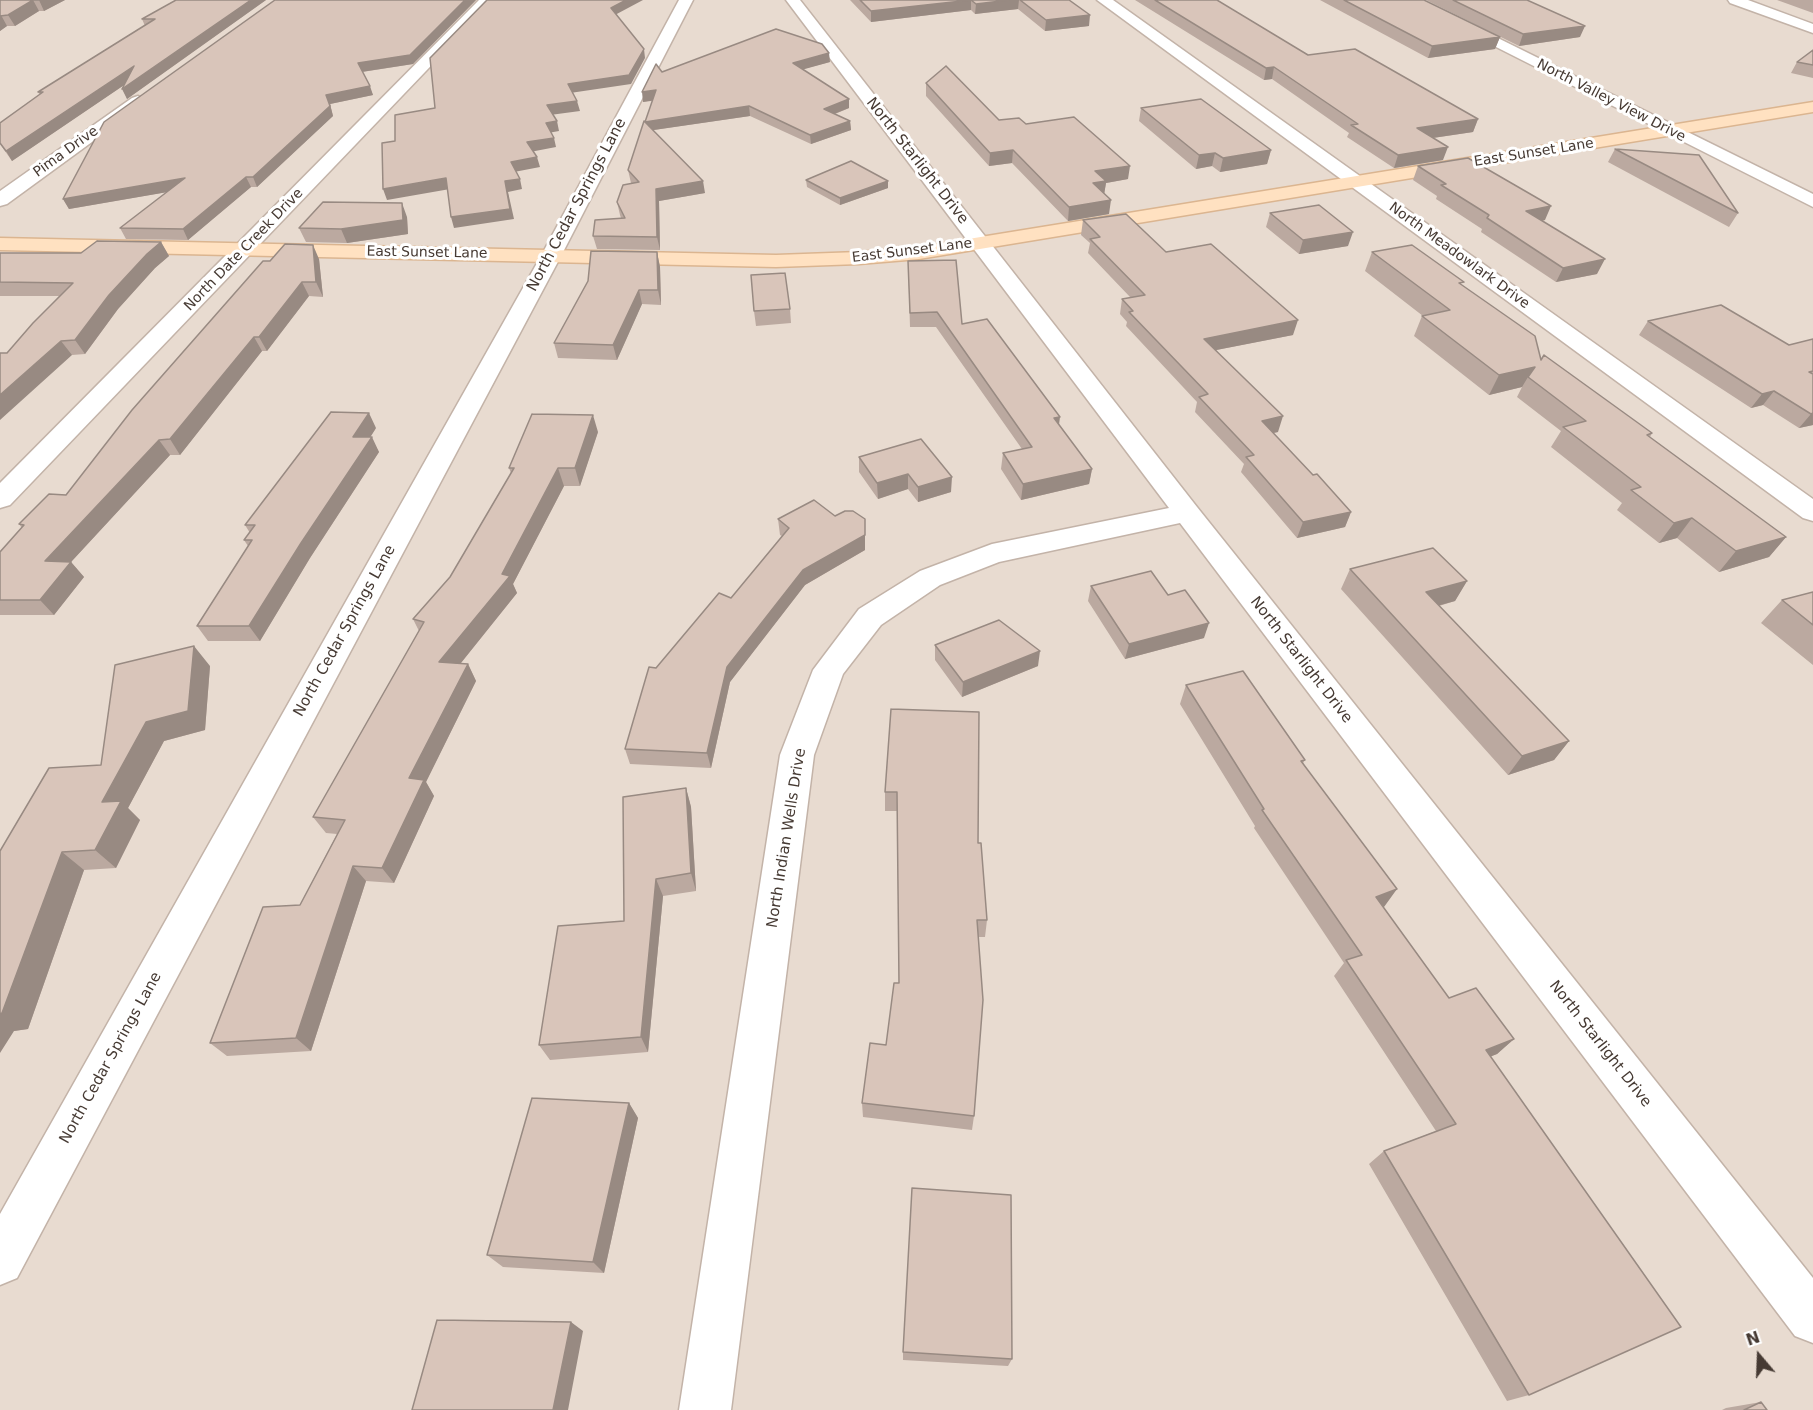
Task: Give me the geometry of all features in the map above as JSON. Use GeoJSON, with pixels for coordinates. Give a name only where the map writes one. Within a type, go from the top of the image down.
{"type":"FeatureCollection","features":[{"type":"Feature","properties":{"kind":"street","name":"North Date Creek Drive"},"geometry":{"type":"LineString","coordinates":[[0,499],[487,0]]}},
{"type":"Feature","properties":{"kind":"street","name":"North Cedar Springs Lane"},"geometry":{"type":"LineString","coordinates":[[0,1260],[551,256],[686,0]]}},
{"type":"Feature","properties":{"kind":"street","name":"North Starlight Drive"},"geometry":{"type":"LineString","coordinates":[[793,0],[1186,513],[1813,1318]]}},
{"type":"Feature","properties":{"kind":"street","name":"North Meadowlark Drive"},"geometry":{"type":"LineString","coordinates":[[1104,0],[1813,512]]}},
{"type":"Feature","properties":{"kind":"street","name":"North Valley View Drive"},"geometry":{"type":"LineString","coordinates":[[1410,0],[1813,201]]}},
{"type":"Feature","properties":{"kind":"street"},"geometry":{"type":"LineString","coordinates":[[1736,0],[1813,29]]}},
{"type":"Feature","properties":{"kind":"street","name":"Pima Drive"},"geometry":{"type":"LineString","coordinates":[[0,200],[154,90]]}},
{"type":"Feature","properties":{"kind":"street","name":"East Sunset Lane"},"geometry":{"type":"LineString","coordinates":[[0,244],[776,261],[859,258],[920,253],[1813,107]]}},
{"type":"Feature","properties":{"kind":"street","name":"North Indian Wells Drive"},"geometry":{"type":"LineString","coordinates":[[705,1410],[797,755],[830,670],[870,617],[930,578],[992,554],[1186,513]]}},
{"type":"Feature","properties":{"kind":"shaded area"},"geometry":{"type":"Polygon","coordinates":[[[0,0],[1813,0],[1813,1410],[0,1410],[0,0]]]}},
{"type":"Feature","properties":{"kind":"building"},"geometry":{"type":"Polygon","coordinates":[[[0,0],[33,0],[8,15],[0,16],[0,0]]]}},
{"type":"Feature","properties":{"kind":"building"},"geometry":{"type":"Polygon","coordinates":[[[176,0],[251,0],[122,89],[134,66],[6,151],[0,143],[0,123],[43,92],[38,92],[155,19],[142,19],[176,0]]]}},
{"type":"Feature","properties":{"kind":"building"},"geometry":{"type":"Polygon","coordinates":[[[275,0],[465,0],[410,55],[358,63],[370,86],[326,95],[330,106],[253,177],[246,177],[183,229],[120,228],[185,178],[63,199],[104,122],[275,0]]]}},
{"type":"Feature","properties":{"kind":"building"},"geometry":{"type":"Polygon","coordinates":[[[487,0],[626,0],[611,8],[644,49],[629,75],[568,84],[577,101],[547,105],[557,121],[546,123],[554,138],[527,142],[537,157],[511,162],[520,179],[505,181],[510,209],[451,217],[446,178],[383,189],[382,143],[395,141],[395,115],[435,108],[430,58],[487,0]]]}},
{"type":"Feature","properties":{"kind":"building"},"geometry":{"type":"Polygon","coordinates":[[[860,0],[971,0],[871,11],[860,0]]]}},
{"type":"Feature","properties":{"kind":"building"},"geometry":{"type":"Polygon","coordinates":[[[971,0],[1009,0],[976,4],[971,0]]]}},
{"type":"Feature","properties":{"kind":"building"},"geometry":{"type":"Polygon","coordinates":[[[1020,0],[1069,0],[1090,15],[1046,20],[1020,0]]]}},
{"type":"Feature","properties":{"kind":"building"},"geometry":{"type":"Polygon","coordinates":[[[1155,0],[1217,0],[1308,55],[1355,49],[1478,119],[1417,128],[1448,147],[1398,155],[1351,125],[1358,124],[1274,67],[1266,68],[1155,0]]]}},
{"type":"Feature","properties":{"kind":"building"},"geometry":{"type":"Polygon","coordinates":[[[1344,0],[1424,0],[1500,37],[1432,46],[1344,0]]]}},
{"type":"Feature","properties":{"kind":"building"},"geometry":{"type":"Polygon","coordinates":[[[1453,0],[1527,0],[1585,26],[1523,34],[1453,0]]]}},
{"type":"Feature","properties":{"kind":"building"},"geometry":{"type":"Polygon","coordinates":[[[776,29],[822,44],[829,53],[793,63],[849,99],[824,109],[850,121],[810,135],[749,106],[645,122],[656,90],[642,92],[656,64],[662,72],[776,29]]]}},
{"type":"Feature","properties":{"kind":"building"},"geometry":{"type":"Polygon","coordinates":[[[1813,50],[1813,65],[1797,62],[1813,50]]]}},
{"type":"Feature","properties":{"kind":"building"},"geometry":{"type":"Polygon","coordinates":[[[946,66],[999,120],[1019,118],[1026,124],[1074,117],[1130,166],[1095,171],[1106,181],[1093,183],[1111,200],[1069,207],[1013,150],[990,153],[926,83],[946,66]]]}},
{"type":"Feature","properties":{"kind":"building"},"geometry":{"type":"Polygon","coordinates":[[[1201,99],[1271,150],[1223,158],[1215,153],[1199,155],[1141,108],[1201,99]]]}},
{"type":"Feature","properties":{"kind":"building"},"geometry":{"type":"Polygon","coordinates":[[[644,121],[703,181],[656,189],[657,237],[593,236],[595,220],[625,218],[617,202],[623,185],[639,182],[628,170],[644,121]]]}},
{"type":"Feature","properties":{"kind":"building"},"geometry":{"type":"Polygon","coordinates":[[[1615,149],[1699,155],[1738,213],[1615,149]]]}},
{"type":"Feature","properties":{"kind":"building"},"geometry":{"type":"Polygon","coordinates":[[[1468,158],[1551,206],[1526,211],[1605,259],[1563,268],[1487,218],[1489,215],[1441,185],[1446,184],[1418,166],[1468,158]]]}},
{"type":"Feature","properties":{"kind":"building"},"geometry":{"type":"Polygon","coordinates":[[[851,161],[888,181],[840,198],[806,180],[851,161]]]}},
{"type":"Feature","properties":{"kind":"building"},"geometry":{"type":"Polygon","coordinates":[[[323,202],[402,203],[403,220],[341,229],[299,228],[323,202]]]}},
{"type":"Feature","properties":{"kind":"building"},"geometry":{"type":"Polygon","coordinates":[[[1319,205],[1353,232],[1303,240],[1270,213],[1319,205]]]}},
{"type":"Feature","properties":{"kind":"building"},"geometry":{"type":"Polygon","coordinates":[[[1126,214],[1166,252],[1211,244],[1298,320],[1204,339],[1283,416],[1262,421],[1313,475],[1317,474],[1351,512],[1303,522],[1246,457],[1254,455],[1199,397],[1208,394],[1129,312],[1133,311],[1122,299],[1145,295],[1090,239],[1100,237],[1083,220],[1126,214]]]}},
{"type":"Feature","properties":{"kind":"building"},"geometry":{"type":"Polygon","coordinates":[[[97,241],[161,242],[109,295],[75,340],[61,341],[0,395],[0,353],[7,353],[73,283],[0,282],[0,253],[81,253],[97,241]]]}},
{"type":"Feature","properties":{"kind":"building"},"geometry":{"type":"Polygon","coordinates":[[[285,244],[313,245],[316,282],[302,282],[259,337],[254,337],[170,439],[159,440],[45,561],[71,562],[40,600],[0,600],[0,552],[24,525],[19,524],[49,494],[66,495],[132,410],[263,261],[270,261],[285,244]]]}},
{"type":"Feature","properties":{"kind":"building"},"geometry":{"type":"Polygon","coordinates":[[[1412,245],[1464,282],[1459,283],[1535,336],[1541,360],[1544,355],[1652,433],[1647,435],[1786,537],[1736,551],[1692,518],[1674,523],[1631,490],[1641,487],[1563,427],[1586,421],[1528,377],[1535,367],[1499,375],[1422,316],[1450,310],[1372,252],[1412,245]]]}},
{"type":"Feature","properties":{"kind":"building"},"geometry":{"type":"Polygon","coordinates":[[[591,251],[657,252],[658,290],[639,290],[613,345],[554,343],[588,281],[591,251]]]}},
{"type":"Feature","properties":{"kind":"building"},"geometry":{"type":"Polygon","coordinates":[[[956,260],[962,324],[987,319],[1060,417],[1054,418],[1092,469],[1023,484],[1003,453],[1032,447],[937,312],[910,313],[908,261],[956,260]]]}},
{"type":"Feature","properties":{"kind":"building"},"geometry":{"type":"Polygon","coordinates":[[[785,273],[790,309],[754,311],[751,275],[785,273]]]}},
{"type":"Feature","properties":{"kind":"building"},"geometry":{"type":"Polygon","coordinates":[[[1721,305],[1789,345],[1813,339],[1813,371],[1809,372],[1813,374],[1813,413],[1811,414],[1774,391],[1762,394],[1648,321],[1721,305]]]}},
{"type":"Feature","properties":{"kind":"building"},"geometry":{"type":"Polygon","coordinates":[[[331,412],[369,413],[353,437],[372,437],[249,626],[197,626],[252,540],[244,540],[255,525],[245,525],[331,412]]]}},
{"type":"Feature","properties":{"kind":"building"},"geometry":{"type":"Polygon","coordinates":[[[532,414],[593,415],[575,468],[558,468],[502,574],[510,576],[439,662],[468,664],[409,778],[424,780],[382,868],[353,866],[296,1038],[210,1043],[263,907],[300,905],[345,820],[313,817],[424,622],[413,619],[450,577],[514,468],[509,468],[532,414]]]}},
{"type":"Feature","properties":{"kind":"building"},"geometry":{"type":"Polygon","coordinates":[[[921,439],[952,477],[918,487],[908,474],[877,483],[859,457],[921,439]]]}},
{"type":"Feature","properties":{"kind":"building"},"geometry":{"type":"Polygon","coordinates":[[[814,500],[835,516],[845,511],[853,511],[865,519],[865,535],[803,570],[727,667],[707,753],[625,749],[649,667],[656,668],[719,593],[731,598],[789,528],[778,519],[814,500]]]}},
{"type":"Feature","properties":{"kind":"building"},"geometry":{"type":"Polygon","coordinates":[[[1433,548],[1467,581],[1426,592],[1569,741],[1522,756],[1350,569],[1433,548]]]}},
{"type":"Feature","properties":{"kind":"building"},"geometry":{"type":"Polygon","coordinates":[[[1151,571],[1168,595],[1185,590],[1209,623],[1129,644],[1091,586],[1151,571]]]}},
{"type":"Feature","properties":{"kind":"building"},"geometry":{"type":"Polygon","coordinates":[[[1813,592],[1813,625],[1782,600],[1813,592]]]}},
{"type":"Feature","properties":{"kind":"building"},"geometry":{"type":"Polygon","coordinates":[[[999,620],[1040,651],[963,682],[935,645],[999,620]]]}},
{"type":"Feature","properties":{"kind":"building"},"geometry":{"type":"Polygon","coordinates":[[[194,646],[188,711],[146,722],[102,802],[121,801],[95,850],[62,852],[0,1014],[0,851],[49,768],[101,765],[115,665],[194,646]]]}},
{"type":"Feature","properties":{"kind":"building"},"geometry":{"type":"Polygon","coordinates":[[[1243,671],[1305,760],[1301,761],[1397,889],[1376,897],[1449,998],[1476,988],[1514,1039],[1486,1050],[1681,1327],[1529,1395],[1384,1151],[1456,1124],[1346,960],[1362,955],[1262,810],[1264,809],[1186,685],[1243,671]]]}},
{"type":"Feature","properties":{"kind":"building"},"geometry":{"type":"Polygon","coordinates":[[[891,709],[979,712],[978,843],[981,843],[987,920],[977,920],[983,1000],[974,1116],[862,1103],[870,1043],[886,1045],[894,983],[899,983],[897,792],[885,792],[891,709]]]}},
{"type":"Feature","properties":{"kind":"building"},"geometry":{"type":"Polygon","coordinates":[[[686,788],[691,873],[656,879],[641,1037],[539,1045],[558,926],[624,921],[623,797],[686,788]]]}},
{"type":"Feature","properties":{"kind":"building"},"geometry":{"type":"Polygon","coordinates":[[[532,1098],[629,1103],[593,1262],[487,1255],[532,1098]]]}},
{"type":"Feature","properties":{"kind":"building"},"geometry":{"type":"Polygon","coordinates":[[[912,1188],[1011,1195],[1012,1359],[903,1352],[912,1188]]]}},
{"type":"Feature","properties":{"kind":"building"},"geometry":{"type":"Polygon","coordinates":[[[437,1320],[571,1322],[553,1410],[412,1410],[437,1320]]]}},
{"type":"Feature","properties":{"kind":"building"},"geometry":{"type":"Polygon","coordinates":[[[1761,1402],[1767,1410],[1744,1410],[1761,1402]]]}}]}
